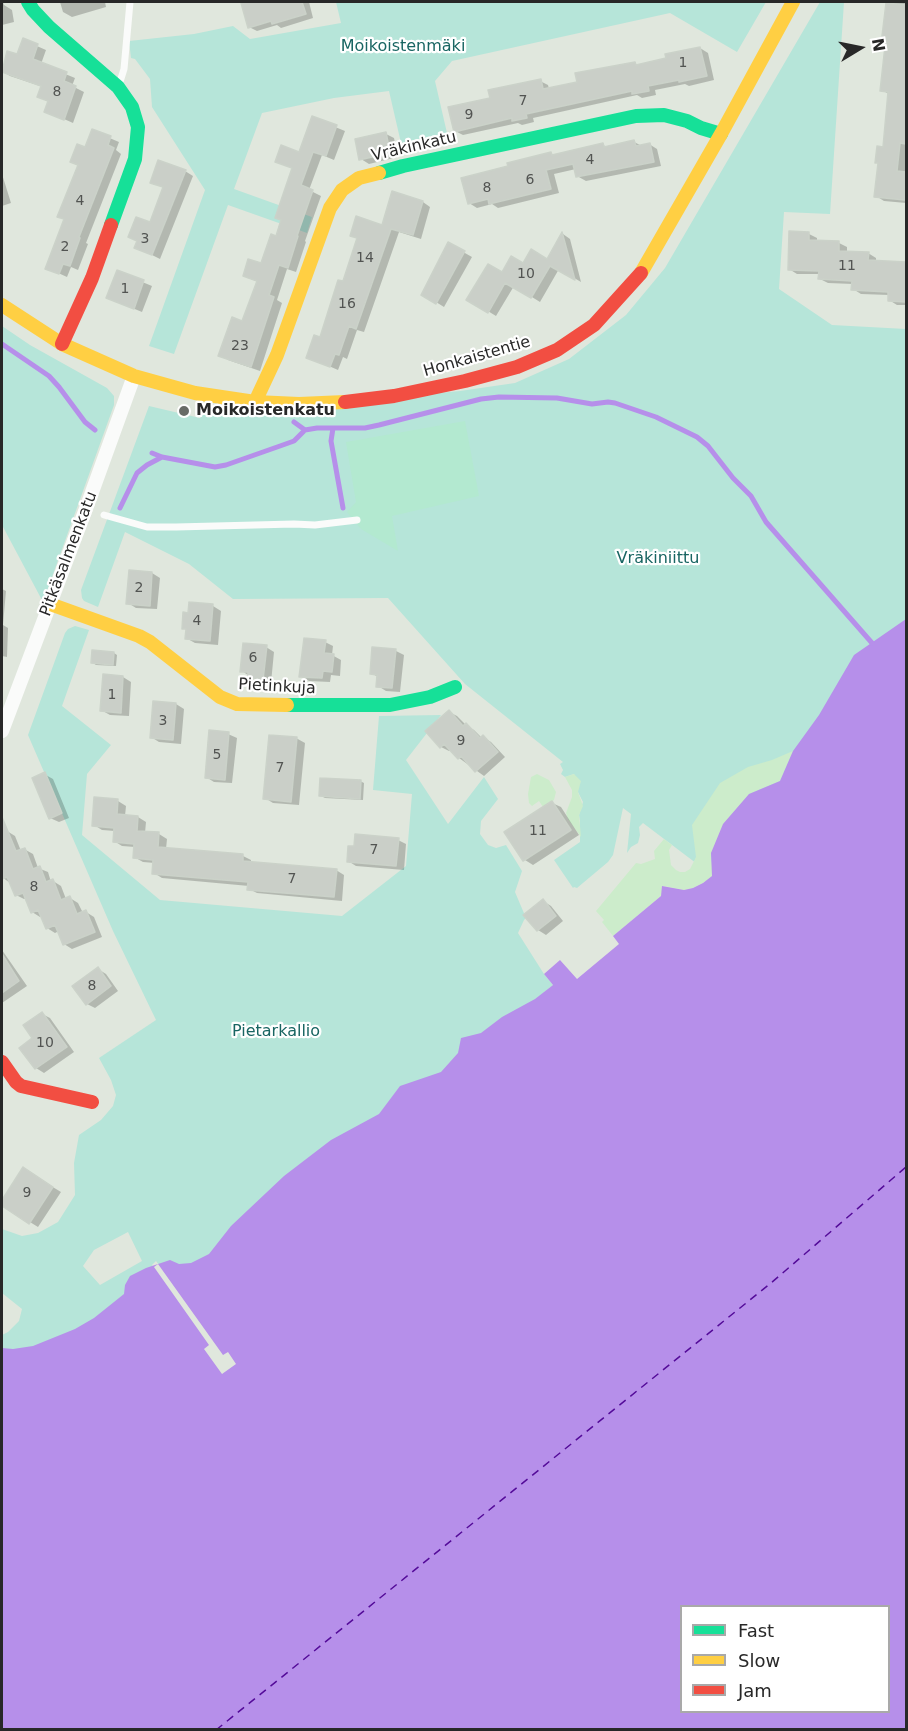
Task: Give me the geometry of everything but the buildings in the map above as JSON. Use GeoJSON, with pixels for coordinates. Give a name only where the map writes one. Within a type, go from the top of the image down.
{"type":"FeatureCollection","features":[{"type":"Feature","properties":{"kind":"street"},"geometry":{"type":"LineString","coordinates":[[28,2],[49,27],[118,87],[132,107],[138,127],[135,159],[92,279],[62,344]]}},
{"type":"Feature","properties":{"kind":"street","name":"Honkaistentie"},"geometry":{"type":"LineString","coordinates":[[2,305],[62,344],[134,376],[195,393],[255,402],[330,403],[394,396],[517,367],[557,350],[594,325],[642,272],[793,2]]}},
{"type":"Feature","properties":{"kind":"street","name":"Vräkinkatu"},"geometry":{"type":"LineString","coordinates":[[255,402],[277,356],[330,208],[342,190],[359,178],[636,116],[664,115],[721,134]]}},
{"type":"Feature","properties":{"kind":"street","name":"Pitkäsalmenkatu"},"geometry":{"type":"LineString","coordinates":[[2,731],[134,376]]}},
{"type":"Feature","properties":{"kind":"street","name":"Pietinkuja"},"geometry":{"type":"LineString","coordinates":[[50,604],[140,636],[220,698],[237,704],[390,705],[430,698],[455,687]]}},
{"type":"Feature","properties":{"kind":"street"},"geometry":{"type":"LineString","coordinates":[[2,1062],[21,1086],[92,1102]]}},
{"type":"Feature","properties":{"kind":"lane"},"geometry":{"type":"LineString","coordinates":[[118,87],[124,69],[130,2]]}},
{"type":"Feature","properties":{"kind":"lane"},"geometry":{"type":"LineString","coordinates":[[104,515],[147,526],[166,527],[315,525],[357,520]]}},
{"type":"Feature","properties":{"kind":"green space","name":"Moikoistenmäki"},"geometry":{"type":"Polygon","coordinates":[[[336,2],[766,2],[737,52],[670,13],[452,61],[435,81],[447,133],[401,143],[389,91],[334,98],[262,113],[234,189],[312,217],[307,233],[228,205],[174,354],[149,346],[205,190],[152,107],[150,79],[135,59],[131,58],[129,41],[194,34],[233,26],[250,39],[341,23],[336,2]]]}},
{"type":"Feature","properties":{"kind":"green space","name":"Vräkiniittu"},"geometry":{"type":"Polygon","coordinates":[[[820,2],[844,2],[830,214],[784,212],[779,289],[832,325],[906,329],[906,693],[713,876],[643,823],[639,827],[638,843],[627,853],[631,814],[623,808],[613,855],[577,888],[573,888],[554,860],[580,842],[579,815],[583,802],[574,774],[565,777],[561,774],[563,770],[560,764],[563,762],[465,684],[388,598],[233,599],[189,564],[125,532],[98,607],[84,601],[81,590],[149,406],[200,418],[201,412],[260,410],[460,391],[515,383],[569,359],[626,315],[665,268],[820,2]]]}},
{"type":"Feature","properties":{"kind":"green space"},"geometry":{"type":"Polygon","coordinates":[[[2,326],[30,345],[107,388],[114,396],[114,405],[43,602],[2,525],[2,326]]]}},
{"type":"Feature","properties":{"kind":"green space","name":"Pietarkallio"},"geometry":{"type":"Polygon","coordinates":[[[75,626],[89,630],[62,706],[111,745],[87,774],[82,835],[160,900],[342,916],[406,866],[412,794],[373,790],[379,716],[441,715],[406,760],[448,824],[484,777],[498,799],[481,821],[480,834],[488,845],[496,848],[506,845],[522,871],[515,892],[526,918],[518,933],[553,985],[178,1291],[156,1261],[152,1265],[171,1291],[2,1370],[2,1335],[19,1321],[22,1309],[2,1293],[2,1229],[22,1236],[38,1233],[58,1222],[75,1195],[74,1163],[79,1135],[101,1120],[113,1106],[116,1095],[99,1058],[156,1020],[113,931],[28,735],[68,629],[75,626]],[[128,1232],[94,1250],[83,1266],[100,1285],[142,1261],[128,1232]]]}},
{"type":"Feature","properties":{"kind":"sand"},"geometry":{"type":"Polygon","coordinates":[[[793,751],[780,781],[749,794],[711,853],[713,876],[693,888],[684,890],[663,886],[661,896],[613,936],[596,911],[636,863],[641,864],[655,859],[654,851],[664,839],[672,845],[669,850],[671,865],[680,872],[690,869],[696,857],[692,825],[720,783],[748,767],[793,751]]]}},
{"type":"Feature","properties":{"kind":"sand"},"geometry":{"type":"Polygon","coordinates":[[[537,774],[549,780],[556,792],[554,800],[543,807],[539,801],[532,806],[529,803],[531,777],[537,774]]]}},
{"type":"Feature","properties":{"kind":"sand"},"geometry":{"type":"Polygon","coordinates":[[[574,774],[581,781],[578,792],[583,806],[579,815],[581,837],[566,813],[572,790],[565,777],[574,774]]]}},
{"type":"Feature","properties":{"kind":"shaded area"},"geometry":{"type":"Polygon","coordinates":[[[465,421],[479,496],[392,516],[398,551],[361,529],[347,512],[356,502],[346,442],[465,421]]]}},
{"type":"Feature","properties":{"kind":"shaded area"},"geometry":{"type":"Polygon","coordinates":[[[906,619],[906,1729],[2,1729],[2,1348],[33,1346],[75,1329],[94,1318],[124,1294],[125,1285],[130,1276],[146,1268],[170,1260],[179,1264],[191,1263],[209,1254],[231,1226],[284,1176],[331,1140],[379,1114],[400,1086],[441,1072],[458,1053],[461,1038],[481,1033],[553,985],[544,974],[560,960],[577,979],[619,944],[613,936],[661,896],[662,886],[684,890],[703,883],[712,876],[711,853],[723,824],[749,794],[780,781],[793,751],[819,715],[854,655],[906,619]]]}},
{"type":"Feature","properties":{"kind":"pier"},"geometry":{"type":"Polygon","coordinates":[[[158,1264],[223,1355],[228,1352],[236,1364],[222,1374],[204,1349],[209,1345],[154,1267],[158,1264]]]}},
{"type":"Feature","properties":{"kind":"waterway"},"geometry":{"type":"LineString","coordinates":[[2,344],[49,376],[85,422],[95,430]]}},
{"type":"Feature","properties":{"kind":"waterway"},"geometry":{"type":"LineString","coordinates":[[152,453],[215,467],[294,441],[305,430],[365,428],[481,399],[557,398],[592,404],[615,403],[656,417],[697,437],[708,446],[733,478],[751,496],[766,522],[872,643]]}},
{"type":"Feature","properties":{"kind":"waterway"},"geometry":{"type":"LineString","coordinates":[[294,422],[305,430]]}},
{"type":"Feature","properties":{"kind":"waterway"},"geometry":{"type":"LineString","coordinates":[[333,428],[331,441],[343,508]]}},
{"type":"Feature","properties":{"kind":"waterway"},"geometry":{"type":"LineString","coordinates":[[120,508],[137,473],[162,457]]}},
{"type":"Feature","properties":{"kind":"ferry route"},"geometry":{"type":"LineString","coordinates":[[216,1730],[771,1283],[906,1167]]}},
{"type":"Feature","properties":{"kind":"traffic: fast"},"geometry":{"type":"LineString","coordinates":[[28,2],[49,27],[118,87],[132,107],[138,127],[135,159],[111,225]]}},
{"type":"Feature","properties":{"kind":"traffic: fast"},"geometry":{"type":"LineString","coordinates":[[379,173],[636,116],[664,115],[721,134]]}},
{"type":"Feature","properties":{"kind":"traffic: fast"},"geometry":{"type":"LineString","coordinates":[[287,705],[390,705],[430,697],[455,687]]}},
{"type":"Feature","properties":{"kind":"traffic: slow"},"geometry":{"type":"LineString","coordinates":[[641,273],[793,2]]}},
{"type":"Feature","properties":{"kind":"traffic: slow"},"geometry":{"type":"LineString","coordinates":[[255,402],[277,355],[330,208],[342,190],[359,178],[379,173]]}},
{"type":"Feature","properties":{"kind":"traffic: slow"},"geometry":{"type":"LineString","coordinates":[[2,305],[62,344],[134,376],[195,393],[255,402],[299,404],[345,402]]}},
{"type":"Feature","properties":{"kind":"traffic: slow"},"geometry":{"type":"LineString","coordinates":[[50,604],[150,642],[220,697],[237,704],[287,705]]}},
{"type":"Feature","properties":{"kind":"traffic: jam"},"geometry":{"type":"LineString","coordinates":[[62,344],[92,278],[111,225]]}},
{"type":"Feature","properties":{"kind":"traffic: jam"},"geometry":{"type":"LineString","coordinates":[[345,402],[394,396],[465,381],[517,367],[557,350],[594,325],[641,273]]}},
{"type":"Feature","properties":{"kind":"traffic: jam"},"geometry":{"type":"LineString","coordinates":[[2,1062],[21,1086],[92,1102]]}},
{"type":"Feature","properties":{"kind":"place","name":"Moikoistenkatu"},"geometry":{"type":"Point","coordinates":[184,411]}}]}
